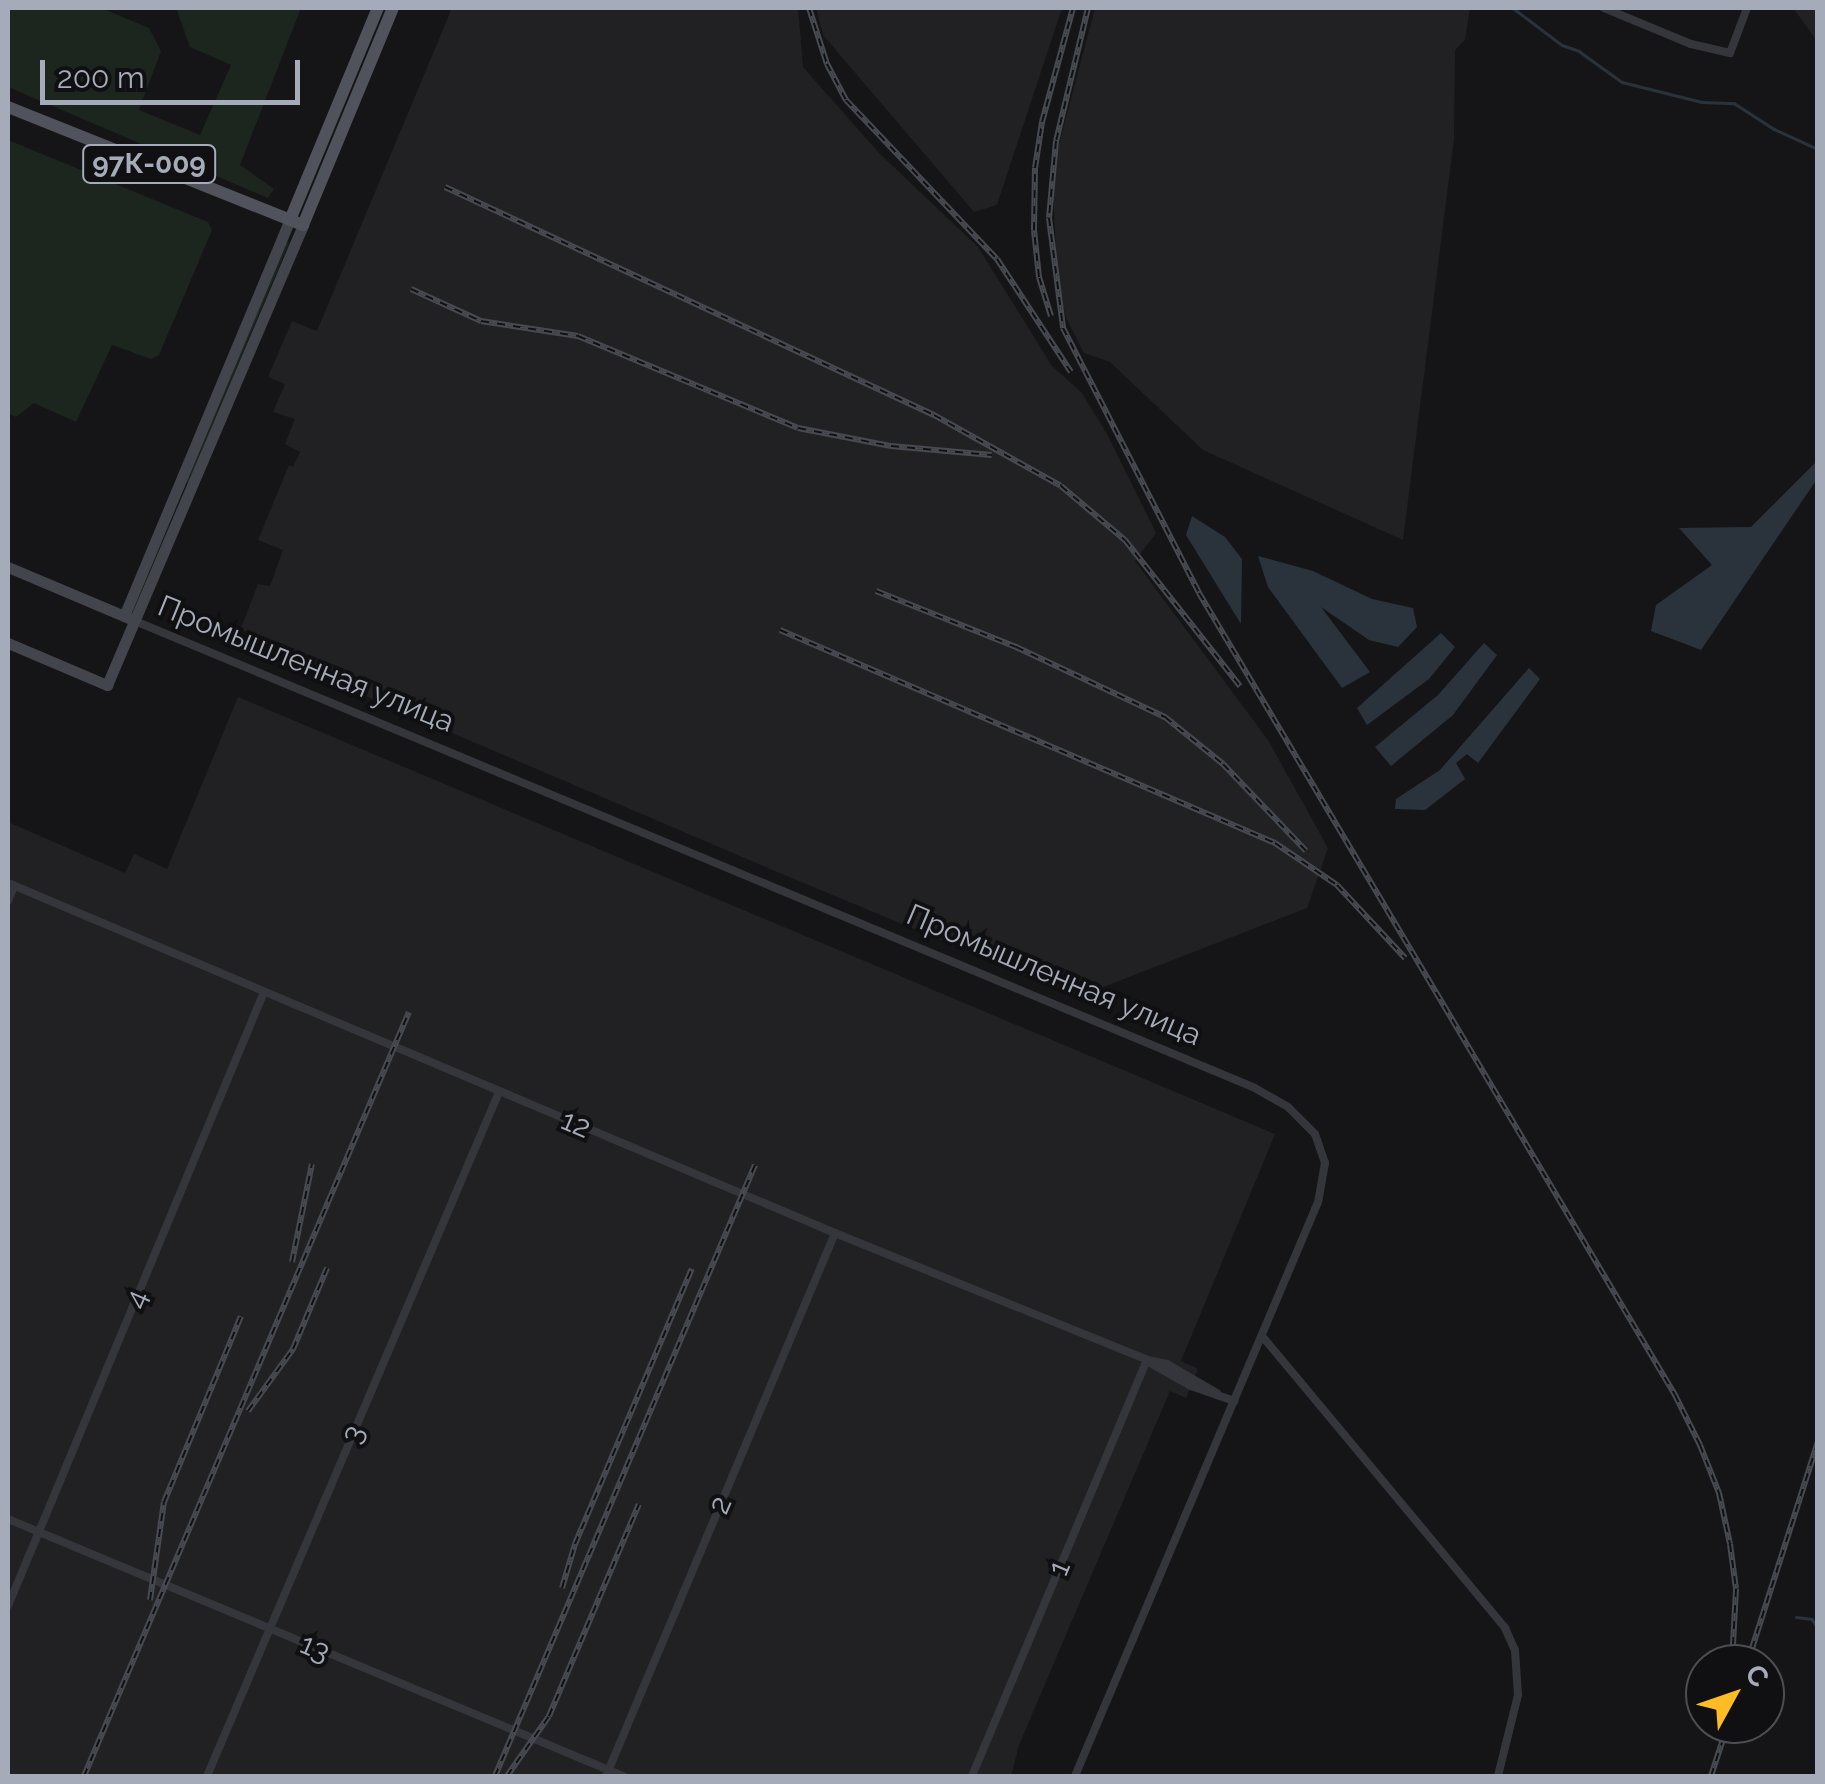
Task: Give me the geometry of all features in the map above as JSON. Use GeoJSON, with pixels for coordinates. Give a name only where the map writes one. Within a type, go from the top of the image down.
{"type":"FeatureCollection","features":[{"type":"Feature","properties":{"kind":"main road","name":"Промышленная улица"},"geometry":{"type":"LineString","coordinates":[[296,222],[378,8]]}},
{"type":"Feature","properties":{"kind":"main road","name":"Промышленная улица"},"geometry":{"type":"LineString","coordinates":[[296,222],[393,8]]}},
{"type":"Feature","properties":{"kind":"main road","name":"97К-009"},"geometry":{"type":"LineString","coordinates":[[8,107],[296,222]]}},
{"type":"Feature","properties":{"kind":"street"},"geometry":{"type":"LineString","coordinates":[[1604,8],[1691,44],[1730,53],[1747,8]]}},
{"type":"Feature","properties":{"kind":"street","name":"Промышленная улица"},"geometry":{"type":"LineString","coordinates":[[8,642],[107,685],[129,618],[296,222]]}},
{"type":"Feature","properties":{"kind":"street","name":"Промышленная улица"},"geometry":{"type":"LineString","coordinates":[[8,567],[1254,1087],[1288,1106],[1315,1134],[1326,1163],[1325,1179],[1075,1776]]}},
{"type":"Feature","properties":{"kind":"street"},"geometry":{"type":"LineString","coordinates":[[8,901],[11,885]]}},
{"type":"Feature","properties":{"kind":"street","name":"12"},"geometry":{"type":"LineString","coordinates":[[11,885],[835,1233],[1195,1376],[1234,1400]]}},
{"type":"Feature","properties":{"kind":"street","name":"4"},"geometry":{"type":"LineString","coordinates":[[8,1606],[264,992]]}},
{"type":"Feature","properties":{"kind":"street","name":"3"},"geometry":{"type":"LineString","coordinates":[[207,1776],[500,1092]]}},
{"type":"Feature","properties":{"kind":"street","name":"2"},"geometry":{"type":"LineString","coordinates":[[607,1773],[835,1233]]}},
{"type":"Feature","properties":{"kind":"street"},"geometry":{"type":"LineString","coordinates":[[1262,1336],[1505,1628],[1515,1650],[1518,1695],[1498,1776]]}},
{"type":"Feature","properties":{"kind":"street","name":"1"},"geometry":{"type":"LineString","coordinates":[[972,1776],[1147,1360]]}},
{"type":"Feature","properties":{"kind":"street","name":"13"},"geometry":{"type":"LineString","coordinates":[[8,1519],[607,1773],[623,1776]]}},
{"type":"Feature","properties":{"kind":"street"},"geometry":{"type":"LineString","coordinates":[[1082,1762],[1084,1776]]}},
{"type":"Feature","properties":{"kind":"shaded area"},"geometry":{"type":"Polygon","coordinates":[[[8,8],[101,8],[149,28],[161,51],[139,110],[200,135],[231,65],[190,47],[176,8],[301,8],[240,165],[274,189],[268,198],[8,87],[8,8]]]}},
{"type":"Feature","properties":{"kind":"shaded area"},"geometry":{"type":"Polygon","coordinates":[[[452,8],[798,8],[803,67],[879,153],[978,247],[1052,366],[1082,393],[1107,434],[1156,533],[1135,561],[1268,740],[1328,848],[1307,908],[1080,996],[1031,978],[1037,961],[1030,957],[1020,973],[782,874],[284,661],[241,628],[258,584],[270,586],[283,550],[258,540],[289,465],[293,467],[300,452],[285,444],[295,419],[273,412],[285,384],[268,377],[292,321],[317,331],[452,8]]]}},
{"type":"Feature","properties":{"kind":"shaded area"},"geometry":{"type":"Polygon","coordinates":[[[816,8],[1062,8],[997,205],[974,212],[823,35],[816,8]]]}},
{"type":"Feature","properties":{"kind":"shaded area"},"geometry":{"type":"Polygon","coordinates":[[[1095,8],[1470,8],[1465,40],[1455,50],[1454,139],[1403,540],[1203,450],[1110,362],[1084,353],[1066,318],[1058,285],[1053,194],[1057,152],[1095,8]]]}},
{"type":"Feature","properties":{"kind":"shaded area"},"geometry":{"type":"Polygon","coordinates":[[[1793,8],[1817,8],[1817,41],[1793,8]]]}},
{"type":"Feature","properties":{"kind":"shaded area"},"geometry":{"type":"Polygon","coordinates":[[[8,140],[208,222],[212,230],[159,355],[151,359],[112,345],[76,422],[34,403],[16,417],[8,413],[8,140]]]}},
{"type":"Feature","properties":{"kind":"shaded area"},"geometry":{"type":"Polygon","coordinates":[[[286,241],[289,243],[188,483],[185,482],[286,241]]]}},
{"type":"Feature","properties":{"kind":"shaded area"},"geometry":{"type":"Polygon","coordinates":[[[1817,461],[1817,479],[1701,650],[1651,631],[1656,605],[1712,565],[1679,528],[1751,527],[1817,461]]]}},
{"type":"Feature","properties":{"kind":"shaded area"},"geometry":{"type":"Polygon","coordinates":[[[1192,516],[1225,537],[1242,559],[1241,624],[1186,535],[1192,516]]]}},
{"type":"Feature","properties":{"kind":"shaded area"},"geometry":{"type":"Polygon","coordinates":[[[1258,556],[1313,571],[1372,599],[1413,608],[1417,627],[1398,647],[1369,640],[1321,607],[1370,672],[1342,688],[1268,587],[1258,556]]]}},
{"type":"Feature","properties":{"kind":"shaded area"},"geometry":{"type":"Polygon","coordinates":[[[1441,633],[1455,647],[1429,679],[1367,725],[1357,708],[1441,633]]]}},
{"type":"Feature","properties":{"kind":"shaded area"},"geometry":{"type":"Polygon","coordinates":[[[1484,643],[1497,655],[1453,715],[1391,766],[1375,747],[1438,695],[1484,643]]]}},
{"type":"Feature","properties":{"kind":"shaded area"},"geometry":{"type":"Polygon","coordinates":[[[1529,668],[1540,679],[1478,763],[1467,754],[1456,763],[1465,779],[1425,810],[1395,809],[1396,799],[1440,770],[1529,668]]]}},
{"type":"Feature","properties":{"kind":"shaded area"},"geometry":{"type":"Polygon","coordinates":[[[238,697],[1275,1134],[1181,1361],[1198,1369],[1186,1398],[1170,1391],[1019,1745],[1011,1776],[8,1776],[8,822],[125,873],[134,854],[167,869],[238,697]]]}},
{"type":"Feature","properties":{"kind":"waterway"},"geometry":{"type":"LineString","coordinates":[[1513,8],[1562,45],[1579,51],[1622,82],[1702,102],[1734,103],[1774,129],[1818,149]]}},
{"type":"Feature","properties":{"kind":"waterway"},"geometry":{"type":"LineString","coordinates":[[1796,1617],[1812,1619],[1818,1628]]}},
{"type":"Feature","properties":{"kind":"railway"},"geometry":{"type":"LineString","coordinates":[[809,8],[827,64],[846,100],[997,259],[1071,372]]}},
{"type":"Feature","properties":{"kind":"railway"},"geometry":{"type":"LineString","coordinates":[[1051,316],[1039,277],[1034,230],[1035,168],[1042,122],[1073,8]]}},
{"type":"Feature","properties":{"kind":"railway"},"geometry":{"type":"LineString","coordinates":[[1088,8],[1056,141],[1049,218],[1063,328],[1199,593],[1675,1395],[1719,1493],[1736,1589],[1733,1644]]}},
{"type":"Feature","properties":{"kind":"railway"},"geometry":{"type":"LineString","coordinates":[[445,187],[934,415],[1061,486],[1125,540],[1240,686]]}},
{"type":"Feature","properties":{"kind":"railway"},"geometry":{"type":"LineString","coordinates":[[411,289],[481,321],[578,336],[798,428],[891,446],[992,455]]}},
{"type":"Feature","properties":{"kind":"railway"},"geometry":{"type":"LineString","coordinates":[[876,591],[1016,647],[1165,717],[1223,764],[1306,851]]}},
{"type":"Feature","properties":{"kind":"railway"},"geometry":{"type":"LineString","coordinates":[[780,630],[1275,843],[1337,885],[1405,958]]}},
{"type":"Feature","properties":{"kind":"railway"},"geometry":{"type":"LineString","coordinates":[[84,1776],[409,1012]]}},
{"type":"Feature","properties":{"kind":"railway"},"geometry":{"type":"LineString","coordinates":[[292,1262],[312,1164]]}},
{"type":"Feature","properties":{"kind":"railway"},"geometry":{"type":"LineString","coordinates":[[495,1776],[755,1165]]}},
{"type":"Feature","properties":{"kind":"railway"},"geometry":{"type":"LineString","coordinates":[[248,1411],[293,1349],[327,1268]]}},
{"type":"Feature","properties":{"kind":"railway"},"geometry":{"type":"LineString","coordinates":[[562,1588],[575,1544],[692,1269]]}},
{"type":"Feature","properties":{"kind":"railway"},"geometry":{"type":"LineString","coordinates":[[150,1600],[164,1502],[241,1316]]}},
{"type":"Feature","properties":{"kind":"railway"},"geometry":{"type":"LineString","coordinates":[[1753,1644],[1818,1442]]}},
{"type":"Feature","properties":{"kind":"railway"},"geometry":{"type":"LineString","coordinates":[[507,1776],[549,1716],[639,1504]]}},
{"type":"Feature","properties":{"kind":"railway"},"geometry":{"type":"LineString","coordinates":[[1711,1776],[1721,1744]]}}]}
